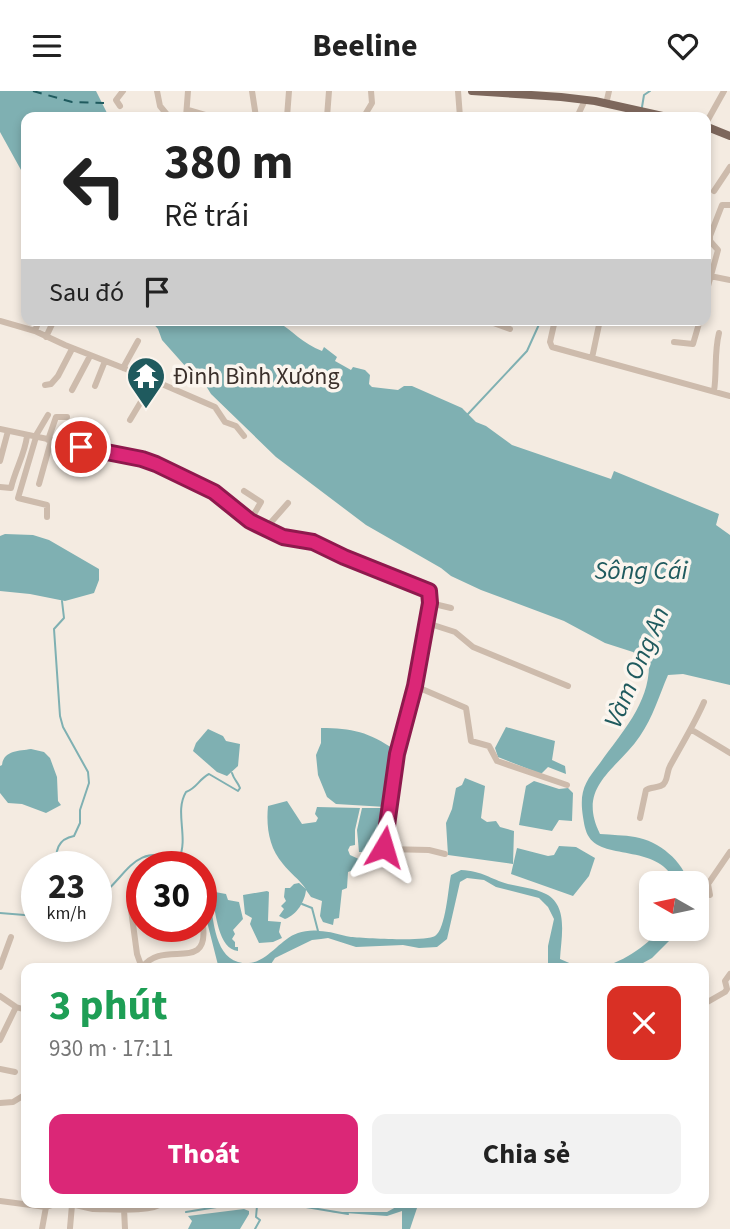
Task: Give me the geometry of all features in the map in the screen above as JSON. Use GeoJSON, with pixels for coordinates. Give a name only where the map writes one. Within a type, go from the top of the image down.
{"type":"FeatureCollection","features":[{"type":"Feature","properties":{"kind":"main road"},"geometry":{"type":"LineString","coordinates":[[472,91],[532,93],[644,112]]}},
{"type":"Feature","properties":{"kind":"main road"},"geometry":{"type":"LineString","coordinates":[[711,128],[730,135]]}},
{"type":"Feature","properties":{"kind":"street"},"geometry":{"type":"LineString","coordinates":[[120,106],[116,100],[123,91]]}},
{"type":"Feature","properties":{"kind":"street"},"geometry":{"type":"LineString","coordinates":[[157,91],[160,106],[165,112]]}},
{"type":"Feature","properties":{"kind":"street"},"geometry":{"type":"LineString","coordinates":[[187,112],[188,91]]}},
{"type":"Feature","properties":{"kind":"street"},"geometry":{"type":"LineString","coordinates":[[252,91],[255,112]]}},
{"type":"Feature","properties":{"kind":"street"},"geometry":{"type":"LineString","coordinates":[[287,112],[289,91]]}},
{"type":"Feature","properties":{"kind":"street"},"geometry":{"type":"LineString","coordinates":[[327,112],[329,91]]}},
{"type":"Feature","properties":{"kind":"street"},"geometry":{"type":"LineString","coordinates":[[367,112],[372,103],[371,91]]}},
{"type":"Feature","properties":{"kind":"street"},"geometry":{"type":"LineString","coordinates":[[458,91],[460,112]]}},
{"type":"Feature","properties":{"kind":"street"},"geometry":{"type":"LineString","coordinates":[[606,104],[609,91]]}},
{"type":"Feature","properties":{"kind":"street"},"geometry":{"type":"LineString","coordinates":[[711,115],[724,91]]}},
{"type":"Feature","properties":{"kind":"street"},"geometry":{"type":"LineString","coordinates":[[579,112],[584,100]]}},
{"type":"Feature","properties":{"kind":"street"},"geometry":{"type":"LineString","coordinates":[[713,191],[730,167]]}},
{"type":"Feature","properties":{"kind":"street"},"geometry":{"type":"LineString","coordinates":[[711,233],[722,205],[730,205]]}},
{"type":"Feature","properties":{"kind":"street"},"geometry":{"type":"LineString","coordinates":[[711,238],[718,250],[711,273]]}},
{"type":"Feature","properties":{"kind":"street"},"geometry":{"type":"LineString","coordinates":[[711,276],[730,280]]}},
{"type":"Feature","properties":{"kind":"street"},"geometry":{"type":"LineString","coordinates":[[0,321],[35,331],[72,349],[217,408],[225,422],[236,426],[244,436]]}},
{"type":"Feature","properties":{"kind":"street"},"geometry":{"type":"LineString","coordinates":[[35,331],[37,326]]}},
{"type":"Feature","properties":{"kind":"street"},"geometry":{"type":"LineString","coordinates":[[46,337],[51,326]]}},
{"type":"Feature","properties":{"kind":"street"},"geometry":{"type":"LineString","coordinates":[[502,326],[510,329]]}},
{"type":"Feature","properties":{"kind":"street"},"geometry":{"type":"LineString","coordinates":[[554,326],[550,345],[730,396]]}},
{"type":"Feature","properties":{"kind":"street"},"geometry":{"type":"LineString","coordinates":[[592,358],[599,326]]}},
{"type":"Feature","properties":{"kind":"street"},"geometry":{"type":"LineString","coordinates":[[674,342],[692,344],[697,326]]}},
{"type":"Feature","properties":{"kind":"street"},"geometry":{"type":"LineString","coordinates":[[715,391],[715,351],[719,333]]}},
{"type":"Feature","properties":{"kind":"street"},"geometry":{"type":"LineString","coordinates":[[123,368],[138,341]]}},
{"type":"Feature","properties":{"kind":"street"},"geometry":{"type":"LineString","coordinates":[[45,385],[49,385],[58,376],[72,349]]}},
{"type":"Feature","properties":{"kind":"street"},"geometry":{"type":"LineString","coordinates":[[72,390],[90,356]]}},
{"type":"Feature","properties":{"kind":"street"},"geometry":{"type":"LineString","coordinates":[[95,386],[104,361]]}},
{"type":"Feature","properties":{"kind":"street"},"geometry":{"type":"LineString","coordinates":[[141,375],[149,361]]}},
{"type":"Feature","properties":{"kind":"street"},"geometry":{"type":"LineString","coordinates":[[130,420],[153,380]]}},
{"type":"Feature","properties":{"kind":"street"},"geometry":{"type":"LineString","coordinates":[[0,487],[10,488],[24,451],[48,415]]}},
{"type":"Feature","properties":{"kind":"street"},"geometry":{"type":"LineString","coordinates":[[39,484],[56,417],[67,417]]}},
{"type":"Feature","properties":{"kind":"street"},"geometry":{"type":"LineString","coordinates":[[0,461],[4,430],[142,459],[214,492],[250,521],[283,537],[313,542],[377,571],[427,588],[430,593],[427,623],[415,686],[397,754],[384,847],[429,850],[445,854]]}},
{"type":"Feature","properties":{"kind":"street"},"geometry":{"type":"LineString","coordinates":[[33,436],[18,498],[47,505],[47,517]]}},
{"type":"Feature","properties":{"kind":"street"},"geometry":{"type":"LineString","coordinates":[[244,491],[261,502],[250,521]]}},
{"type":"Feature","properties":{"kind":"street"},"geometry":{"type":"LineString","coordinates":[[266,529],[288,503]]}},
{"type":"Feature","properties":{"kind":"street"},"geometry":{"type":"LineString","coordinates":[[430,603],[451,608]]}},
{"type":"Feature","properties":{"kind":"street"},"geometry":{"type":"LineString","coordinates":[[427,623],[455,632],[473,647],[568,686]]}},
{"type":"Feature","properties":{"kind":"street"},"geometry":{"type":"LineString","coordinates":[[415,686],[466,708],[471,741],[489,746],[497,761],[566,785]]}},
{"type":"Feature","properties":{"kind":"street"},"geometry":{"type":"LineString","coordinates":[[640,818],[648,788],[663,785],[670,766],[692,730],[704,702]]}},
{"type":"Feature","properties":{"kind":"street"},"geometry":{"type":"LineString","coordinates":[[692,730],[730,753]]}},
{"type":"Feature","properties":{"kind":"street"},"geometry":{"type":"LineString","coordinates":[[710,895],[708,884],[730,852]]}},
{"type":"Feature","properties":{"kind":"street"},"geometry":{"type":"LineString","coordinates":[[0,967],[11,937]]}},
{"type":"Feature","properties":{"kind":"street"},"geometry":{"type":"LineString","coordinates":[[136,942],[140,963]]}},
{"type":"Feature","properties":{"kind":"street"},"geometry":{"type":"LineString","coordinates":[[145,963],[154,957],[169,953],[183,955],[200,948],[203,942]]}},
{"type":"Feature","properties":{"kind":"street"},"geometry":{"type":"LineString","coordinates":[[709,1001],[725,992],[727,989],[724,981],[730,974]]}},
{"type":"Feature","properties":{"kind":"street"},"geometry":{"type":"LineString","coordinates":[[0,996],[21,1008]]}},
{"type":"Feature","properties":{"kind":"street"},"geometry":{"type":"LineString","coordinates":[[0,1040],[16,1007]]}},
{"type":"Feature","properties":{"kind":"street"},"geometry":{"type":"LineString","coordinates":[[0,1015],[10,1020]]}},
{"type":"Feature","properties":{"kind":"street"},"geometry":{"type":"LineString","coordinates":[[0,1069],[15,1072]]}},
{"type":"Feature","properties":{"kind":"street"},"geometry":{"type":"LineString","coordinates":[[0,1103],[13,1102],[21,1097]]}},
{"type":"Feature","properties":{"kind":"street"},"geometry":{"type":"LineString","coordinates":[[0,1201],[21,1204]]}},
{"type":"Feature","properties":{"kind":"street"},"geometry":{"type":"LineString","coordinates":[[42,1229],[46,1208]]}},
{"type":"Feature","properties":{"kind":"street"},"geometry":{"type":"LineString","coordinates":[[70,1228],[72,1208]]}},
{"type":"Feature","properties":{"kind":"street"},"geometry":{"type":"LineString","coordinates":[[124,1229],[129,1208]]}},
{"type":"Feature","properties":{"kind":"water"},"geometry":{"type":"Polygon","coordinates":[[[0,91],[96,91],[106,112],[21,112],[21,170],[0,132],[0,91]]]}},
{"type":"Feature","properties":{"kind":"water","name":"Sông Cái"},"geometry":{"type":"Polygon","coordinates":[[[155,326],[283,326],[315,348],[322,351],[324,347],[337,357],[335,361],[351,370],[353,367],[365,370],[370,375],[369,384],[372,387],[398,390],[404,386],[412,386],[462,408],[476,422],[512,445],[611,479],[614,471],[719,514],[716,525],[730,535],[730,685],[683,674],[668,675],[645,729],[602,780],[593,803],[594,817],[600,834],[635,837],[653,843],[669,853],[683,871],[669,871],[646,857],[596,844],[589,837],[584,822],[584,787],[640,704],[648,678],[649,663],[633,652],[605,643],[564,621],[451,576],[366,525],[276,457],[211,394],[203,381],[186,367],[162,340],[155,326]]]}},
{"type":"Feature","properties":{"kind":"water"},"geometry":{"type":"Polygon","coordinates":[[[33,535],[49,540],[99,569],[99,580],[94,593],[65,601],[0,591],[0,536],[33,535]]]}},
{"type":"Feature","properties":{"kind":"water"},"geometry":{"type":"Polygon","coordinates":[[[506,727],[555,741],[552,760],[565,766],[566,774],[548,767],[541,774],[498,757],[495,748],[506,727]]]}},
{"type":"Feature","properties":{"kind":"water"},"geometry":{"type":"Polygon","coordinates":[[[321,728],[360,732],[395,750],[386,807],[336,804],[327,797],[318,775],[316,755],[321,743],[321,728]]]}},
{"type":"Feature","properties":{"kind":"water"},"geometry":{"type":"Polygon","coordinates":[[[208,729],[223,736],[226,741],[240,744],[238,766],[227,776],[217,772],[193,751],[208,729]]]}},
{"type":"Feature","properties":{"kind":"water"},"geometry":{"type":"Polygon","coordinates":[[[31,749],[44,752],[50,758],[57,777],[58,801],[61,805],[46,813],[22,804],[8,803],[0,793],[0,766],[3,760],[13,752],[31,749]]]}},
{"type":"Feature","properties":{"kind":"water"},"geometry":{"type":"Polygon","coordinates":[[[465,778],[485,786],[481,818],[487,822],[496,821],[500,827],[514,831],[513,864],[448,855],[446,823],[456,788],[462,785],[465,778]]]}},
{"type":"Feature","properties":{"kind":"water"},"geometry":{"type":"Polygon","coordinates":[[[534,781],[559,789],[568,788],[573,793],[572,821],[559,820],[552,831],[519,825],[526,786],[534,781]]]}},
{"type":"Feature","properties":{"kind":"water"},"geometry":{"type":"Polygon","coordinates":[[[287,801],[302,824],[316,822],[317,807],[360,808],[355,845],[348,850],[350,855],[363,861],[361,870],[348,872],[347,888],[342,890],[339,918],[334,919],[333,925],[323,922],[320,916],[322,901],[311,897],[306,890],[297,911],[285,919],[279,916],[284,909],[281,906],[286,901],[285,888],[299,883],[306,889],[278,858],[270,837],[268,806],[287,801]]]}},
{"type":"Feature","properties":{"kind":"water"},"geometry":{"type":"Polygon","coordinates":[[[362,808],[385,808],[378,852],[359,852],[357,830],[362,808]]]}},
{"type":"Feature","properties":{"kind":"water"},"geometry":{"type":"Polygon","coordinates":[[[559,846],[576,847],[595,858],[589,876],[573,896],[511,874],[517,848],[548,856],[554,855],[559,846]]]}},
{"type":"Feature","properties":{"kind":"water"},"geometry":{"type":"Polygon","coordinates":[[[461,870],[537,890],[553,899],[558,906],[562,923],[560,959],[569,963],[548,963],[548,946],[554,919],[539,898],[496,887],[484,880],[467,878],[460,882],[447,939],[437,947],[356,947],[328,938],[312,940],[275,958],[272,963],[247,963],[263,958],[290,937],[306,931],[323,931],[351,937],[420,939],[435,936],[444,917],[451,875],[461,870]]]}},
{"type":"Feature","properties":{"kind":"water"},"geometry":{"type":"Polygon","coordinates":[[[267,891],[268,921],[281,922],[279,932],[282,938],[259,943],[250,924],[252,918],[245,914],[243,895],[267,891]]]}},
{"type":"Feature","properties":{"kind":"water"},"geometry":{"type":"Polygon","coordinates":[[[217,892],[226,894],[228,900],[239,902],[243,919],[233,930],[235,934],[232,939],[238,951],[231,949],[222,937],[217,920],[217,892]]]}},
{"type":"Feature","properties":{"kind":"water"},"geometry":{"type":"Polygon","coordinates":[[[217,935],[223,951],[230,958],[247,963],[217,963],[212,942],[217,942],[217,935]]]}},
{"type":"Feature","properties":{"kind":"water"},"geometry":{"type":"Polygon","coordinates":[[[648,941],[669,941],[643,963],[615,963],[648,941]]]}},
{"type":"Feature","properties":{"kind":"water"},"geometry":{"type":"Polygon","coordinates":[[[394,1208],[417,1208],[410,1229],[402,1229],[402,1211],[387,1216],[331,1212],[387,1212],[394,1208]]]}},
{"type":"Feature","properties":{"kind":"water"},"geometry":{"type":"Polygon","coordinates":[[[244,1209],[249,1211],[249,1214],[240,1229],[188,1229],[192,1221],[188,1216],[244,1209]]]}},
{"type":"Feature","properties":{"kind":"waterway"},"geometry":{"type":"LineString","coordinates":[[642,107],[644,95],[650,91]]}},
{"type":"Feature","properties":{"kind":"waterway"},"geometry":{"type":"LineString","coordinates":[[468,414],[527,351],[538,326]]}},
{"type":"Feature","properties":{"kind":"waterway"},"geometry":{"type":"LineString","coordinates":[[58,851],[64,840],[74,836],[80,823],[80,810],[89,783],[88,772],[63,727],[60,716],[54,629],[64,618],[62,601]]}},
{"type":"Feature","properties":{"kind":"waterway"},"geometry":{"type":"LineString","coordinates":[[182,851],[181,808],[186,792],[209,774],[238,791],[240,788],[232,773]]}},
{"type":"Feature","properties":{"kind":"waterway"},"geometry":{"type":"LineString","coordinates":[[112,886],[126,870]]}},
{"type":"Feature","properties":{"kind":"waterway"},"geometry":{"type":"LineString","coordinates":[[302,904],[312,908],[318,931]]}},
{"type":"Feature","properties":{"kind":"waterway"},"geometry":{"type":"LineString","coordinates":[[0,913],[21,915]]}},
{"type":"Feature","properties":{"kind":"waterway"},"geometry":{"type":"LineString","coordinates":[[186,1212],[211,1208]]}},
{"type":"Feature","properties":{"kind":"waterway"},"geometry":{"type":"LineString","coordinates":[[255,1229],[260,1220],[256,1217],[257,1208]]}},
{"type":"Feature","properties":{"kind":"waterway"},"geometry":{"type":"LineString","coordinates":[[312,1208],[348,1214]]}},
{"type":"Feature","properties":{"kind":"ferry route"},"geometry":{"type":"LineString","coordinates":[[33,91],[72,102],[104,103]]}},
{"type":"Feature","properties":{"kind":"place","name":"Đình Bình Xương"},"geometry":{"type":"Point","coordinates":[146,410]}},
{"type":"Feature","properties":{"kind":"route"},"geometry":{"type":"LineString","coordinates":[[81,447],[156,464],[214,492],[250,521],[283,537],[313,542],[392,577],[427,588],[430,603],[415,686],[397,754],[384,847]]}},
{"type":"Feature","properties":{"kind":"water label","name":"Vàm Ong An"},"geometry":{"type":"Point","coordinates":[636,667]}}]}
